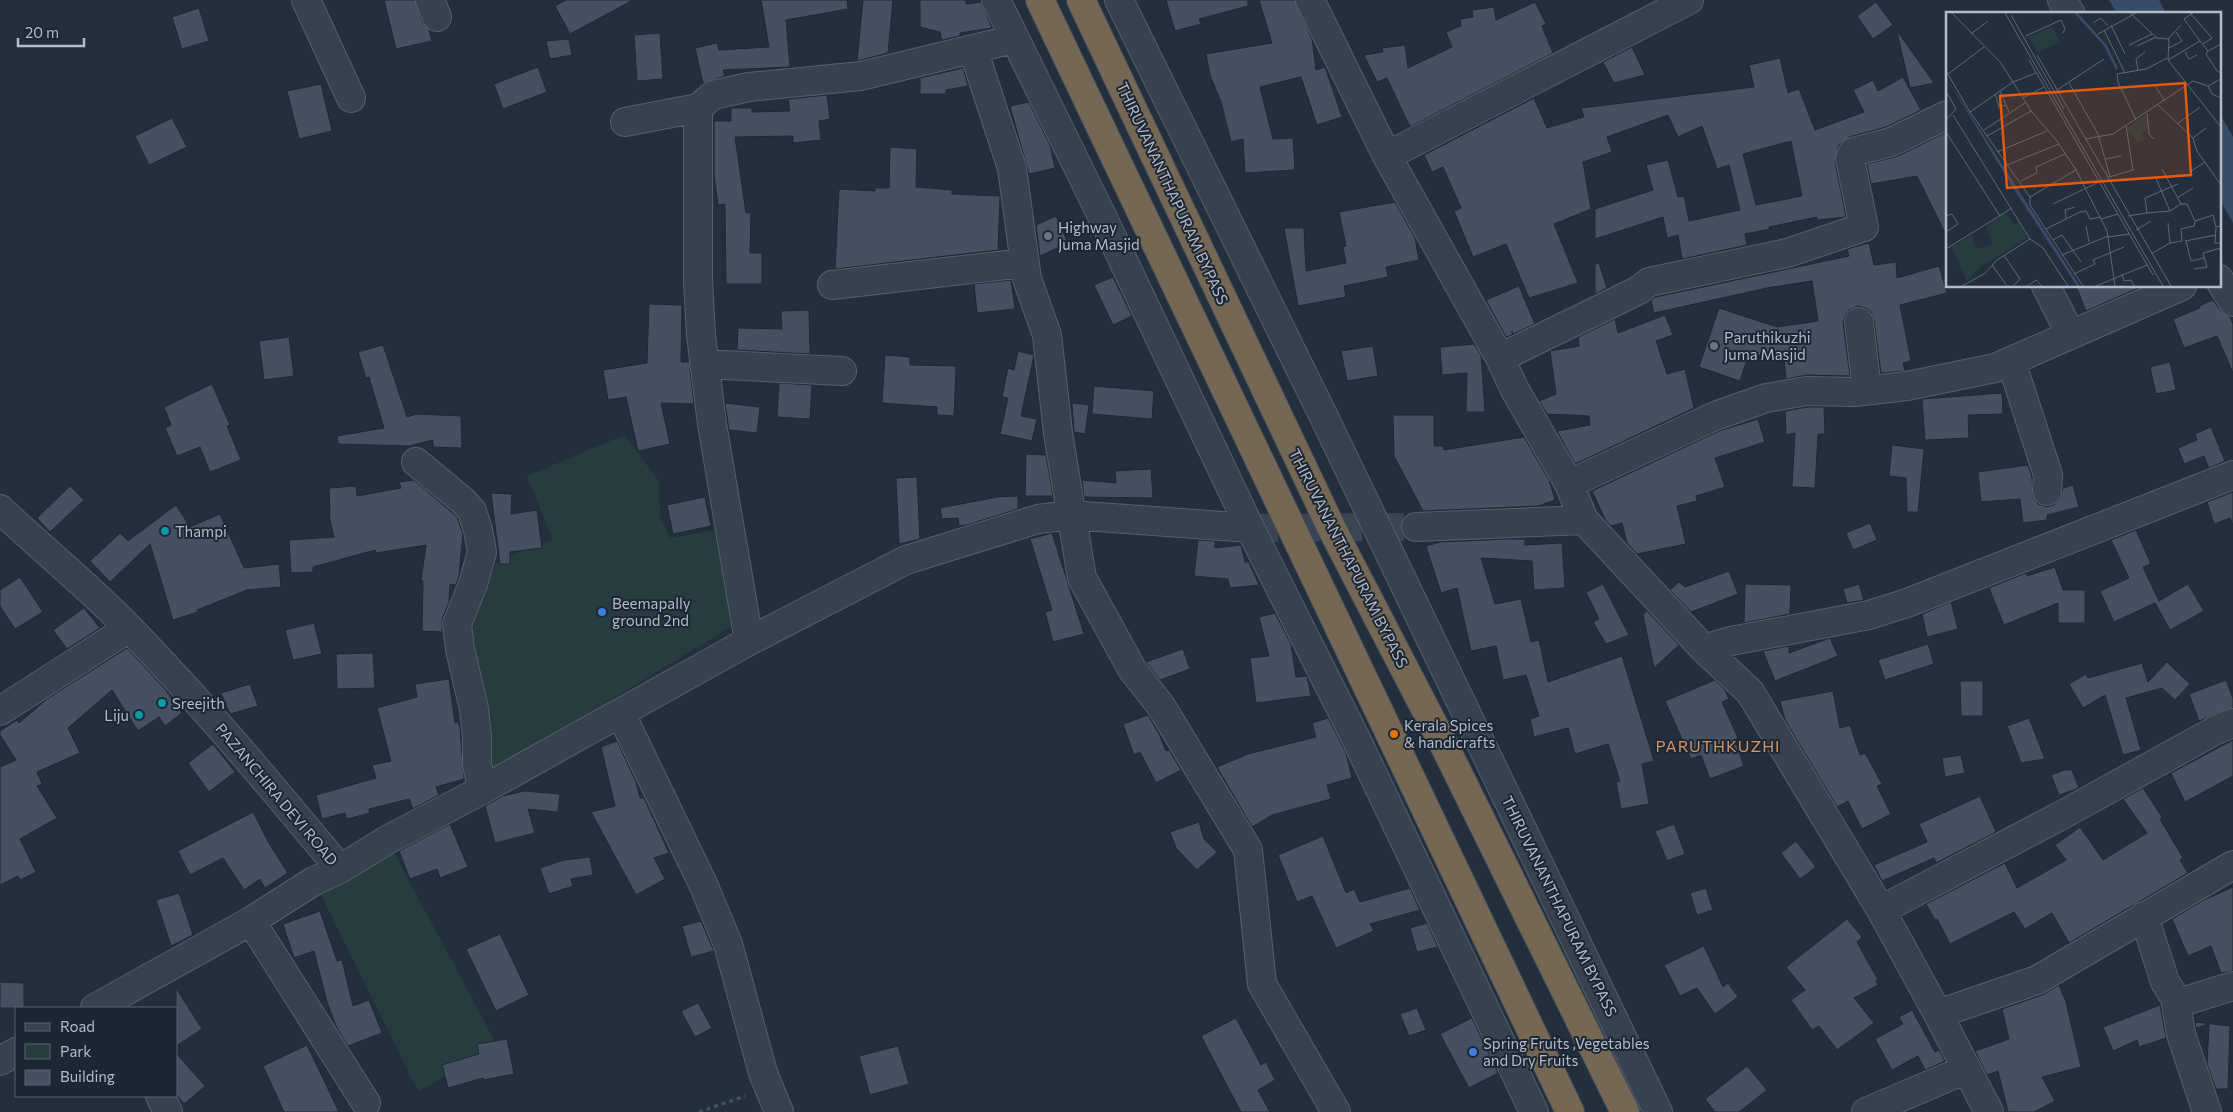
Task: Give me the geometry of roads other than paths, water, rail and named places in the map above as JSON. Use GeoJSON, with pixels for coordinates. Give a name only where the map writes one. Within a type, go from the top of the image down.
{"type":"FeatureCollection","features":[{"type":"Feature","properties":{"kind":"highway"},"geometry":{"type":"LineString","coordinates":[[1040,0],[1570,1112]]}},
{"type":"Feature","properties":{"kind":"highway","name":"THIRUVANANTHAPURAM BYPASS"},"geometry":{"type":"LineString","coordinates":[[1081,0],[1332,528],[1444,745],[1625,1112]]}},
{"type":"Feature","properties":{"kind":"street"},"geometry":{"type":"LineString","coordinates":[[306,0],[352,98]]}},
{"type":"Feature","properties":{"kind":"street"},"geometry":{"type":"LineString","coordinates":[[996,0],[1102,214],[1250,528],[1357,741],[1534,1112]]}},
{"type":"Feature","properties":{"kind":"street","name":"THIRUVANANTHAPURAM BYPASS"},"geometry":{"type":"LineString","coordinates":[[1119,0],[1324,417],[1658,1112]]}},
{"type":"Feature","properties":{"kind":"street"},"geometry":{"type":"LineString","coordinates":[[1310,0],[1387,156],[1500,358],[1515,390],[1569,484],[1584,520],[1704,649],[1750,692],[1881,910],[1989,1112]]}},
{"type":"Feature","properties":{"kind":"street"},"geometry":{"type":"LineString","coordinates":[[1387,156],[1689,0]]}},
{"type":"Feature","properties":{"kind":"street"},"geometry":{"type":"LineString","coordinates":[[2062,0],[2070,12]]}},
{"type":"Feature","properties":{"kind":"street"},"geometry":{"type":"LineString","coordinates":[[625,122],[698,108],[713,95],[749,87],[860,76],[1014,39]]}},
{"type":"Feature","properties":{"kind":"street"},"geometry":{"type":"LineString","coordinates":[[973,49],[1012,168],[1026,279],[1047,335],[1058,433],[1082,578],[1132,669],[1161,706],[1248,850],[1262,984],[1336,1112]]}},
{"type":"Feature","properties":{"kind":"street"},"geometry":{"type":"LineString","coordinates":[[698,108],[698,280],[704,364],[749,642]]}},
{"type":"Feature","properties":{"kind":"street"},"geometry":{"type":"LineString","coordinates":[[1500,358],[1631,294],[1649,282],[1787,253],[1864,227],[1850,159],[1853,152],[1891,142],[1946,115]]}},
{"type":"Feature","properties":{"kind":"street"},"geometry":{"type":"LineString","coordinates":[[832,285],[1024,263]]}},
{"type":"Feature","properties":{"kind":"street"},"geometry":{"type":"LineString","coordinates":[[2220,281],[2233,302]]}},
{"type":"Feature","properties":{"kind":"street"},"geometry":{"type":"LineString","coordinates":[[2047,288],[2071,335]]}},
{"type":"Feature","properties":{"kind":"street"},"geometry":{"type":"LineString","coordinates":[[1569,484],[1715,416],[1766,398],[1807,391],[1867,390],[1907,386],[1985,370],[2011,361],[2177,288]]}},
{"type":"Feature","properties":{"kind":"street"},"geometry":{"type":"LineString","coordinates":[[1859,322],[1867,390]]}},
{"type":"Feature","properties":{"kind":"street"},"geometry":{"type":"LineString","coordinates":[[2011,361],[2048,475],[2047,491]]}},
{"type":"Feature","properties":{"kind":"street"},"geometry":{"type":"LineString","coordinates":[[704,364],[842,371]]}},
{"type":"Feature","properties":{"kind":"street"},"geometry":{"type":"LineString","coordinates":[[416,462],[464,501],[472,511],[478,530],[482,552],[473,584],[457,624],[460,649],[474,709],[477,764],[482,790]]}},
{"type":"Feature","properties":{"kind":"street"},"geometry":{"type":"LineString","coordinates":[[1704,649],[1732,640],[1869,615],[1907,603],[2233,475]]}},
{"type":"Feature","properties":{"kind":"street","name":"PAZANCHIRA DEVI ROAD"},"geometry":{"type":"LineString","coordinates":[[0,509],[84,583],[129,628],[240,748],[340,869]]}},
{"type":"Feature","properties":{"kind":"street"},"geometry":{"type":"LineString","coordinates":[[109,1005],[251,921],[314,881],[340,869],[387,840],[621,714],[749,642],[906,560],[1038,519],[1071,515],[1250,528]]}},
{"type":"Feature","properties":{"kind":"street"},"geometry":{"type":"LineString","coordinates":[[1416,527],[1584,520]]}},
{"type":"Feature","properties":{"kind":"street"},"geometry":{"type":"LineString","coordinates":[[0,712],[129,628]]}},
{"type":"Feature","properties":{"kind":"street"},"geometry":{"type":"LineString","coordinates":[[621,714],[703,884],[728,944],[763,1073],[774,1100]]}},
{"type":"Feature","properties":{"kind":"street"},"geometry":{"type":"LineString","coordinates":[[1881,910],[2064,814],[2214,731],[2233,723]]}},
{"type":"Feature","properties":{"kind":"street"},"geometry":{"type":"LineString","coordinates":[[1938,1014],[2037,980],[2144,916],[2232,867]]}},
{"type":"Feature","properties":{"kind":"street"},"geometry":{"type":"LineString","coordinates":[[2144,916],[2165,982],[2175,998],[2182,1034],[2207,1112]]}},
{"type":"Feature","properties":{"kind":"street"},"geometry":{"type":"LineString","coordinates":[[251,921],[366,1103]]}},
{"type":"Feature","properties":{"kind":"street"},"geometry":{"type":"LineString","coordinates":[[2175,998],[2188,1000],[2233,986]]}},
{"type":"Feature","properties":{"kind":"street"},"geometry":{"type":"LineString","coordinates":[[0,1061],[15,1053]]}},
{"type":"Feature","properties":{"kind":"street"},"geometry":{"type":"LineString","coordinates":[[1866,1112],[1967,1069]]}},
{"type":"Feature","properties":{"kind":"street"},"geometry":{"type":"LineString","coordinates":[[160,1097],[168,1112]]}},
{"type":"Feature","properties":{"kind":"water"},"geometry":{"type":"Polygon","coordinates":[[[2109,0],[2159,0],[2165,12],[2116,12],[2109,0]]]}},
{"type":"Feature","properties":{"kind":"water"},"geometry":{"type":"Polygon","coordinates":[[[2220,114],[2233,137],[2233,223],[2220,200],[2220,114]]]}},
{"type":"Feature","properties":{"kind":"tunnel"},"geometry":{"type":"LineString","coordinates":[[1250,528],[1416,527]]}},
{"type":"Feature","properties":{"kind":"place","name":"Highway Juma Masjid"},"geometry":{"type":"Point","coordinates":[1048,236]}},
{"type":"Feature","properties":{"kind":"place","name":"Paruthikuzhi Juma Masjid"},"geometry":{"type":"Point","coordinates":[1714,346]}},
{"type":"Feature","properties":{"kind":"place","name":"Thampi"},"geometry":{"type":"Point","coordinates":[165,531]}},
{"type":"Feature","properties":{"kind":"place","name":"Beemapally ground 2nd"},"geometry":{"type":"Point","coordinates":[602,612]}},
{"type":"Feature","properties":{"kind":"place","name":"Sreejith"},"geometry":{"type":"Point","coordinates":[162,703]}},
{"type":"Feature","properties":{"kind":"place","name":"Liju"},"geometry":{"type":"Point","coordinates":[139,715]}},
{"type":"Feature","properties":{"kind":"place","name":"Kerala Spices & handicrafts"},"geometry":{"type":"Point","coordinates":[1394,734]}},
{"type":"Feature","properties":{"kind":"place","name":"Spring Fruits ,Vegetables and Dry Fruits"},"geometry":{"type":"Point","coordinates":[1473,1052]}},
{"type":"Feature","properties":{"kind":"district","name":"PARUTHKUZHI"},"geometry":{"type":"Point","coordinates":[1718,745]}}]}
